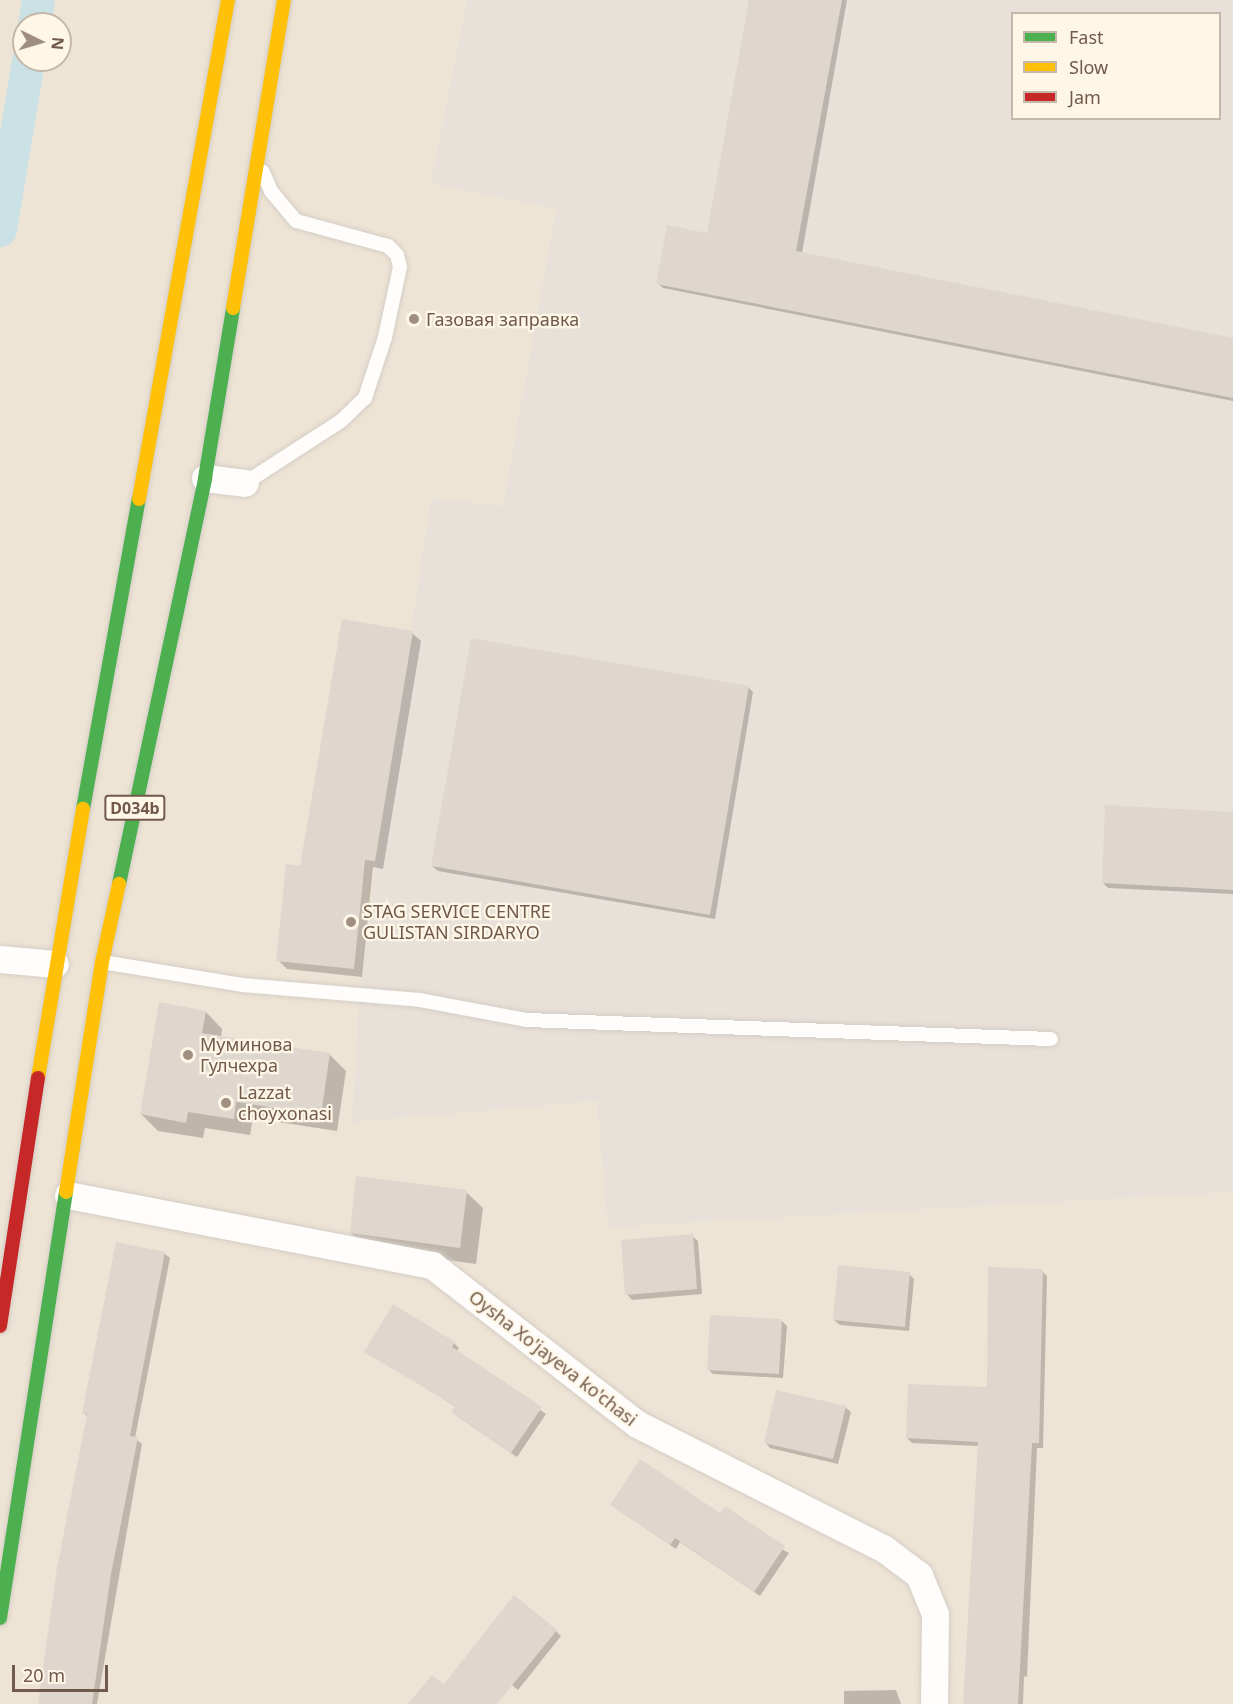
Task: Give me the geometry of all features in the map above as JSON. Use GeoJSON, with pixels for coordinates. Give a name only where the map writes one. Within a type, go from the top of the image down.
{"type":"FeatureCollection","features":[{"type":"Feature","properties":{"kind":"main road","name":"D034b"},"geometry":{"type":"LineString","coordinates":[[0,1326],[55,964],[228,0]]}},
{"type":"Feature","properties":{"kind":"main road","name":"D034b"},"geometry":{"type":"LineString","coordinates":[[0,1618],[68,1195],[102,962],[205,478],[284,0]]}},
{"type":"Feature","properties":{"kind":"street"},"geometry":{"type":"LineString","coordinates":[[205,478],[245,483]]}},
{"type":"Feature","properties":{"kind":"street"},"geometry":{"type":"LineString","coordinates":[[0,959],[55,964]]}},
{"type":"Feature","properties":{"kind":"street","name":"Oysha Xo'jayeva ko'chasi"},"geometry":{"type":"LineString","coordinates":[[68,1195],[432,1265],[637,1424],[883,1548],[919,1575],[935,1614],[934,1704]]}},
{"type":"Feature","properties":{"kind":"lane"},"geometry":{"type":"LineString","coordinates":[[245,483],[341,421],[365,398],[385,338],[400,267],[397,255],[388,246],[296,221],[271,191],[257,157]]}},
{"type":"Feature","properties":{"kind":"lane"},"geometry":{"type":"LineString","coordinates":[[102,962],[242,985],[419,1000],[526,1020],[1051,1039]]}},
{"type":"Feature","properties":{"kind":"shaded area"},"geometry":{"type":"Polygon","coordinates":[[[0,0],[1233,0],[1233,1704],[0,1704],[0,0]]]}},
{"type":"Feature","properties":{"kind":"shaded area"},"geometry":{"type":"Polygon","coordinates":[[[467,0],[1233,0],[1233,1192],[608,1227],[597,1101],[352,1122],[362,961],[431,498],[503,506],[556,209],[431,183],[467,0]]]}},
{"type":"Feature","properties":{"kind":"building"},"geometry":{"type":"Polygon","coordinates":[[[749,0],[842,0],[796,251],[1233,338],[1233,398],[656,284],[667,225],[707,233],[749,0]]]}},
{"type":"Feature","properties":{"kind":"building"},"geometry":{"type":"Polygon","coordinates":[[[342,619],[413,631],[375,861],[365,860],[354,969],[276,961],[286,864],[300,866],[342,619]]]}},
{"type":"Feature","properties":{"kind":"building"},"geometry":{"type":"Polygon","coordinates":[[[471,638],[749,686],[710,915],[431,866],[471,638]]]}},
{"type":"Feature","properties":{"kind":"building"},"geometry":{"type":"Polygon","coordinates":[[[1105,805],[1233,812],[1233,890],[1102,883],[1105,805]]]}},
{"type":"Feature","properties":{"kind":"building"},"geometry":{"type":"Polygon","coordinates":[[[159,1002],[206,1011],[202,1033],[330,1053],[321,1115],[236,1102],[234,1119],[188,1112],[186,1123],[140,1114],[159,1002]]]}},
{"type":"Feature","properties":{"kind":"building"},"geometry":{"type":"Polygon","coordinates":[[[356,1176],[467,1190],[460,1248],[350,1233],[356,1176]]]}},
{"type":"Feature","properties":{"kind":"building"},"geometry":{"type":"Polygon","coordinates":[[[693,1234],[697,1289],[625,1295],[621,1240],[693,1234]]]}},
{"type":"Feature","properties":{"kind":"building"},"geometry":{"type":"Polygon","coordinates":[[[116,1242],[165,1252],[130,1436],[138,1437],[111,1574],[92,1704],[38,1704],[57,1568],[87,1414],[82,1413],[116,1242]]]}},
{"type":"Feature","properties":{"kind":"building"},"geometry":{"type":"Polygon","coordinates":[[[838,1265],[910,1272],[905,1327],[833,1320],[838,1265]]]}},
{"type":"Feature","properties":{"kind":"building"},"geometry":{"type":"Polygon","coordinates":[[[988,1267],[1043,1269],[1039,1443],[1032,1443],[1018,1704],[963,1704],[978,1442],[906,1438],[908,1384],[987,1387],[988,1267]]]}},
{"type":"Feature","properties":{"kind":"building"},"geometry":{"type":"Polygon","coordinates":[[[393,1304],[455,1342],[452,1347],[542,1407],[511,1453],[451,1412],[455,1406],[364,1352],[393,1304]]]}},
{"type":"Feature","properties":{"kind":"building"},"geometry":{"type":"Polygon","coordinates":[[[710,1315],[782,1319],[779,1374],[707,1370],[710,1315]]]}},
{"type":"Feature","properties":{"kind":"building"},"geometry":{"type":"Polygon","coordinates":[[[776,1390],[846,1406],[833,1459],[764,1443],[776,1390]]]}},
{"type":"Feature","properties":{"kind":"building"},"geometry":{"type":"Polygon","coordinates":[[[640,1459],[720,1513],[725,1506],[785,1546],[754,1592],[675,1538],[670,1545],[610,1505],[640,1459]]]}},
{"type":"Feature","properties":{"kind":"building"},"geometry":{"type":"Polygon","coordinates":[[[514,1595],[557,1630],[497,1704],[408,1704],[432,1675],[444,1684],[514,1595]]]}},
{"type":"Feature","properties":{"kind":"waterway"},"geometry":{"type":"LineString","coordinates":[[36,12],[38,0]]}},
{"type":"Feature","properties":{"kind":"waterway"},"geometry":{"type":"LineString","coordinates":[[0,230],[26,72]]}},
{"type":"Feature","properties":{"kind":"traffic: fast"},"geometry":{"type":"LineString","coordinates":[[119,884],[205,478],[233,308]]}},
{"type":"Feature","properties":{"kind":"traffic: fast"},"geometry":{"type":"LineString","coordinates":[[83,809],[139,499]]}},
{"type":"Feature","properties":{"kind":"traffic: fast"},"geometry":{"type":"LineString","coordinates":[[0,1618],[66,1192]]}},
{"type":"Feature","properties":{"kind":"traffic: slow"},"geometry":{"type":"LineString","coordinates":[[139,499],[228,0]]}},
{"type":"Feature","properties":{"kind":"traffic: slow"},"geometry":{"type":"LineString","coordinates":[[233,308],[284,0]]}},
{"type":"Feature","properties":{"kind":"traffic: slow"},"geometry":{"type":"LineString","coordinates":[[38,1078],[83,809]]}},
{"type":"Feature","properties":{"kind":"traffic: slow"},"geometry":{"type":"LineString","coordinates":[[66,1192],[102,962],[119,884]]}},
{"type":"Feature","properties":{"kind":"traffic: jam"},"geometry":{"type":"LineString","coordinates":[[0,1326],[38,1078]]}},
{"type":"Feature","properties":{"kind":"place","name":"Газовая заправка"},"geometry":{"type":"Point","coordinates":[414,319]}},
{"type":"Feature","properties":{"kind":"place","name":"STAG SERVICE CENTRE GULISTAN SIRDARYO"},"geometry":{"type":"Point","coordinates":[351,922]}},
{"type":"Feature","properties":{"kind":"place","name":"Муминова Гулчехра"},"geometry":{"type":"Point","coordinates":[188,1055]}},
{"type":"Feature","properties":{"kind":"place","name":"Lazzat choyxonasi"},"geometry":{"type":"Point","coordinates":[226,1103]}}]}
